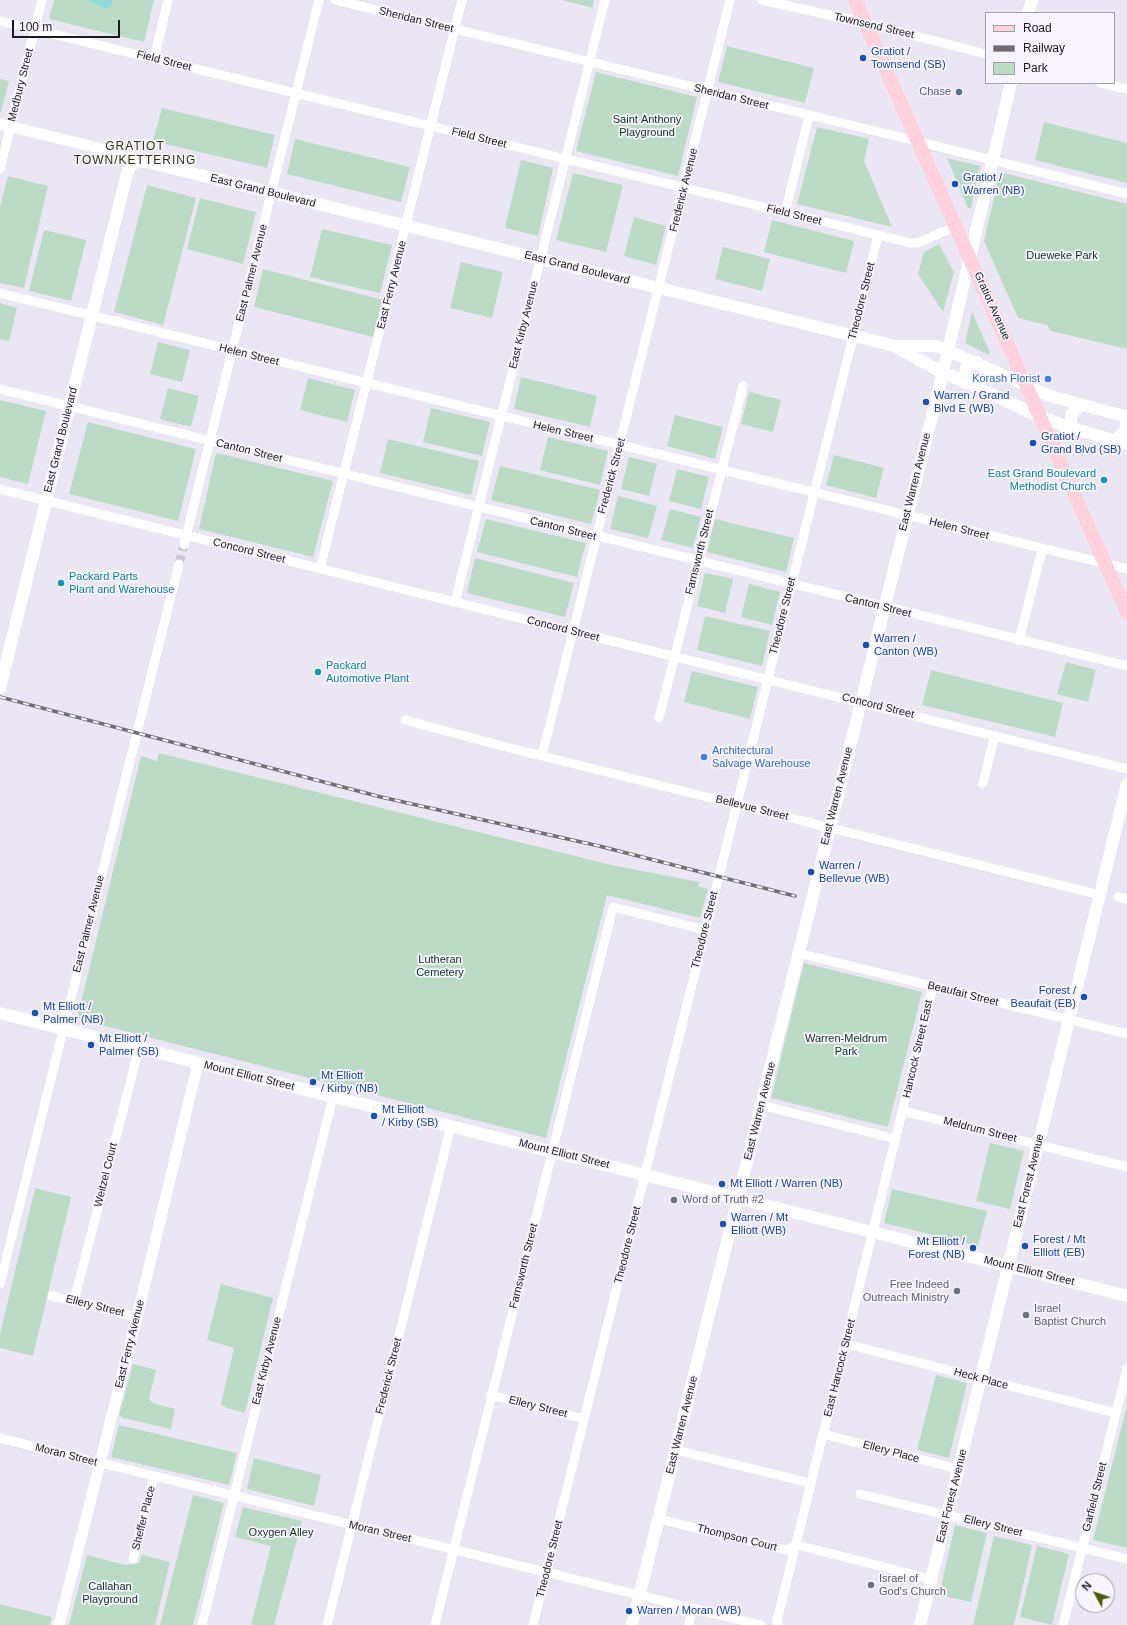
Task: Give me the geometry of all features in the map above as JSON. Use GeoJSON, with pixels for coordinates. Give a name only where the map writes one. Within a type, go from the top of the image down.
{"type":"FeatureCollection","features":[{"type":"Feature","properties":{"kind":"main road","name":"Gratiot Avenue"},"geometry":{"type":"LineString","coordinates":[[855,0],[1127,613]]}},
{"type":"Feature","properties":{"kind":"main road"},"geometry":{"type":"LineString","coordinates":[[1028,12],[1032,0]]}},
{"type":"Feature","properties":{"kind":"main road","name":"East Warren Avenue"},"geometry":{"type":"LineString","coordinates":[[632,1625],[830,828],[860,701],[943,372],[1011,84]]}},
{"type":"Feature","properties":{"kind":"main road","name":"East Grand Boulevard"},"geometry":{"type":"LineString","coordinates":[[0,688],[126,173],[134,163],[147,162],[271,194],[895,346],[937,346],[977,362],[1050,396],[1126,417]]}},
{"type":"Feature","properties":{"kind":"main road","name":"East Grand Boulevard"},"geometry":{"type":"LineString","coordinates":[[895,346],[943,372],[1039,416],[1071,428],[1121,443]]}},
{"type":"Feature","properties":{"kind":"main road"},"geometry":{"type":"LineString","coordinates":[[968,383],[965,376],[966,368],[977,362]]}},
{"type":"Feature","properties":{"kind":"main road"},"geometry":{"type":"LineString","coordinates":[[1071,428],[1071,415],[1081,405]]}},
{"type":"Feature","properties":{"kind":"main road"},"geometry":{"type":"LineString","coordinates":[[1121,443],[1126,430],[1126,417]]}},
{"type":"Feature","properties":{"kind":"main road","name":"East Forest Avenue"},"geometry":{"type":"LineString","coordinates":[[920,1625],[1127,784]]}},
{"type":"Feature","properties":{"kind":"main road","name":"Mount Elliott Street"},"geometry":{"type":"LineString","coordinates":[[0,1013],[1127,1296]]}},
{"type":"Feature","properties":{"kind":"street","name":"Medbury Street"},"geometry":{"type":"LineString","coordinates":[[0,169],[5,125],[35,30],[42,0]]}},
{"type":"Feature","properties":{"kind":"street"},"geometry":{"type":"LineString","coordinates":[[154,59],[168,0]]}},
{"type":"Feature","properties":{"kind":"street","name":"East Palmer Avenue"},"geometry":{"type":"LineString","coordinates":[[185,540],[319,0]]}},
{"type":"Feature","properties":{"kind":"street","name":"Sheridan Street"},"geometry":{"type":"LineString","coordinates":[[335,0],[1127,194]]}},
{"type":"Feature","properties":{"kind":"street","name":"East Ferry Avenue"},"geometry":{"type":"LineString","coordinates":[[320,569],[407,227],[462,0]]}},
{"type":"Feature","properties":{"kind":"street","name":"East Kirby Avenue"},"geometry":{"type":"LineString","coordinates":[[455,602],[605,0]]}},
{"type":"Feature","properties":{"kind":"street"},"geometry":{"type":"LineString","coordinates":[[708,92],[730,0]]}},
{"type":"Feature","properties":{"kind":"street","name":"Townsend Street"},"geometry":{"type":"LineString","coordinates":[[762,0],[865,23],[985,54]]}},
{"type":"Feature","properties":{"kind":"street","name":"Field Street"},"geometry":{"type":"LineString","coordinates":[[0,21],[878,236],[918,243],[956,226]]}},
{"type":"Feature","properties":{"kind":"street"},"geometry":{"type":"LineString","coordinates":[[1105,84],[1127,89]]}},
{"type":"Feature","properties":{"kind":"street","name":"Frederick Avenue"},"geometry":{"type":"LineString","coordinates":[[659,289],[708,92]]}},
{"type":"Feature","properties":{"kind":"street"},"geometry":{"type":"LineString","coordinates":[[785,213],[809,116]]}},
{"type":"Feature","properties":{"kind":"street"},"geometry":{"type":"LineString","coordinates":[[5,125],[119,153],[127,156],[134,163]]}},
{"type":"Feature","properties":{"kind":"street","name":"Theodore Street"},"geometry":{"type":"LineString","coordinates":[[534,1625],[736,804],[878,236]]}},
{"type":"Feature","properties":{"kind":"street","name":"Frederick Street"},"geometry":{"type":"LineString","coordinates":[[542,756],[659,289]]}},
{"type":"Feature","properties":{"kind":"street","name":"Helen Street"},"geometry":{"type":"LineString","coordinates":[[0,293],[1042,550],[1127,569]]}},
{"type":"Feature","properties":{"kind":"street","name":"Farnsworth Street"},"geometry":{"type":"LineString","coordinates":[[659,718],[697,562],[743,386]]}},
{"type":"Feature","properties":{"kind":"street","name":"Canton Street"},"geometry":{"type":"LineString","coordinates":[[0,389],[884,608],[1127,666]]}},
{"type":"Feature","properties":{"kind":"street","name":"Concord Street"},"geometry":{"type":"LineString","coordinates":[[0,489],[46,500],[185,540],[320,569],[860,701],[1127,769]]}},
{"type":"Feature","properties":{"kind":"street"},"geometry":{"type":"LineString","coordinates":[[1019,641],[1042,550]]}},
{"type":"Feature","properties":{"kind":"street","name":"East Palmer Avenue"},"geometry":{"type":"LineString","coordinates":[[0,1284],[179,564]]}},
{"type":"Feature","properties":{"kind":"street","name":"Bellevue Street"},"geometry":{"type":"LineString","coordinates":[[405,720],[542,756],[1100,895]]}},
{"type":"Feature","properties":{"kind":"street"},"geometry":{"type":"LineString","coordinates":[[983,783],[995,735]]}},
{"type":"Feature","properties":{"kind":"street","name":"Farnsworth Street"},"geometry":{"type":"LineString","coordinates":[[435,1625],[613,907],[705,930]]}},
{"type":"Feature","properties":{"kind":"street","name":"Beaufait Street"},"geometry":{"type":"LineString","coordinates":[[798,953],[1127,1034]]}},
{"type":"Feature","properties":{"kind":"street","name":"Hancock Street East"},"geometry":{"type":"LineString","coordinates":[[903,1111],[933,986]]}},
{"type":"Feature","properties":{"kind":"street","name":"Weitzel Court"},"geometry":{"type":"LineString","coordinates":[[74,1302],[138,1048]]}},
{"type":"Feature","properties":{"kind":"street","name":"East Ferry Avenue"},"geometry":{"type":"LineString","coordinates":[[59,1625],[137,1317],[198,1063]]}},
{"type":"Feature","properties":{"kind":"street","name":"East Kirby Avenue"},"geometry":{"type":"LineString","coordinates":[[202,1625],[333,1097]]}},
{"type":"Feature","properties":{"kind":"street"},"geometry":{"type":"LineString","coordinates":[[761,1105],[896,1139]]}},
{"type":"Feature","properties":{"kind":"street","name":"East Hancock Street"},"geometry":{"type":"LineString","coordinates":[[778,1625],[777,1621],[810,1483],[846,1344],[903,1111]]}},
{"type":"Feature","properties":{"kind":"street","name":"Meldrum Street"},"geometry":{"type":"LineString","coordinates":[[903,1111],[1127,1167]]}},
{"type":"Feature","properties":{"kind":"street","name":"Frederick Street"},"geometry":{"type":"LineString","coordinates":[[327,1625],[451,1126]]}},
{"type":"Feature","properties":{"kind":"street","name":"Ellery Street"},"geometry":{"type":"LineString","coordinates":[[52,1296],[137,1317]]}},
{"type":"Feature","properties":{"kind":"street","name":"Heck Place"},"geometry":{"type":"LineString","coordinates":[[846,1344],[1116,1414]]}},
{"type":"Feature","properties":{"kind":"street","name":"Garfield Street"},"geometry":{"type":"LineString","coordinates":[[1063,1625],[1127,1369]]}},
{"type":"Feature","properties":{"kind":"street","name":"Ellery Street"},"geometry":{"type":"LineString","coordinates":[[492,1395],[584,1419]]}},
{"type":"Feature","properties":{"kind":"street","name":"Ellery Place"},"geometry":{"type":"LineString","coordinates":[[823,1434],[958,1469]]}},
{"type":"Feature","properties":{"kind":"street","name":"Moran Street"},"geometry":{"type":"LineString","coordinates":[[0,1438],[640,1594],[692,1609],[761,1625]]}},
{"type":"Feature","properties":{"kind":"street"},"geometry":{"type":"LineString","coordinates":[[676,1450],[810,1483]]}},
{"type":"Feature","properties":{"kind":"street","name":"Sheffer Place"},"geometry":{"type":"LineString","coordinates":[[133,1559],[154,1476]]}},
{"type":"Feature","properties":{"kind":"street","name":"Ellery Street"},"geometry":{"type":"LineString","coordinates":[[860,1494],[1127,1559]]}},
{"type":"Feature","properties":{"kind":"street","name":"Thompson Court"},"geometry":{"type":"LineString","coordinates":[[659,1518],[786,1550],[796,1545],[931,1579]]}},
{"type":"Feature","properties":{"kind":"street"},"geometry":{"type":"LineString","coordinates":[[689,1625],[692,1609]]}},
{"type":"Feature","properties":{"kind":"green space"},"geometry":{"type":"Polygon","coordinates":[[[54,0],[154,0],[144,42],[49,19],[54,0]]]}},
{"type":"Feature","properties":{"kind":"green space"},"geometry":{"type":"Polygon","coordinates":[[[561,0],[594,0],[593,8],[561,0]]]}},
{"type":"Feature","properties":{"kind":"green space"},"geometry":{"type":"Polygon","coordinates":[[[727,46],[814,68],[805,103],[718,82],[727,46]]]}},
{"type":"Feature","properties":{"kind":"green space","name":"Saint Anthony Playground"},"geometry":{"type":"Polygon","coordinates":[[[596,72],[697,97],[678,176],[576,151],[596,72]]]}},
{"type":"Feature","properties":{"kind":"green space"},"geometry":{"type":"Polygon","coordinates":[[[0,79],[9,81],[1,112],[0,112],[0,79]]]}},
{"type":"Feature","properties":{"kind":"green space"},"geometry":{"type":"Polygon","coordinates":[[[162,108],[275,135],[267,168],[153,141],[162,108]]]}},
{"type":"Feature","properties":{"kind":"green space"},"geometry":{"type":"Polygon","coordinates":[[[1044,122],[1127,143],[1127,183],[1035,160],[1044,122]]]}},
{"type":"Feature","properties":{"kind":"green space"},"geometry":{"type":"Polygon","coordinates":[[[817,127],[869,139],[864,161],[892,227],[797,204],[817,127]]]}},
{"type":"Feature","properties":{"kind":"green space"},"geometry":{"type":"Polygon","coordinates":[[[295,139],[410,167],[401,202],[287,174],[295,139]]]}},
{"type":"Feature","properties":{"kind":"green space"},"geometry":{"type":"Polygon","coordinates":[[[947,158],[980,166],[971,208],[968,208],[947,158]]]}},
{"type":"Feature","properties":{"kind":"green space"},"geometry":{"type":"Polygon","coordinates":[[[521,160],[553,168],[538,236],[505,228],[521,160]]]}},
{"type":"Feature","properties":{"kind":"green space","name":"Dueweke Park"},"geometry":{"type":"Polygon","coordinates":[[[1000,172],[1127,204],[1127,349],[1051,331],[1047,325],[1018,318],[984,241],[1000,172]]]}},
{"type":"Feature","properties":{"kind":"green space"},"geometry":{"type":"Polygon","coordinates":[[[573,173],[623,185],[606,252],[556,240],[573,173]]]}},
{"type":"Feature","properties":{"kind":"green space"},"geometry":{"type":"Polygon","coordinates":[[[8,176],[48,186],[24,288],[0,283],[0,207],[8,176]]]}},
{"type":"Feature","properties":{"kind":"green space"},"geometry":{"type":"Polygon","coordinates":[[[147,185],[196,198],[163,325],[114,312],[147,185]]]}},
{"type":"Feature","properties":{"kind":"green space"},"geometry":{"type":"Polygon","coordinates":[[[200,198],[256,212],[243,264],[187,249],[200,198]]]}},
{"type":"Feature","properties":{"kind":"green space"},"geometry":{"type":"Polygon","coordinates":[[[634,217],[666,226],[656,265],[624,256],[634,217]]]}},
{"type":"Feature","properties":{"kind":"green space"},"geometry":{"type":"Polygon","coordinates":[[[772,220],[854,241],[846,273],[764,252],[772,220]]]}},
{"type":"Feature","properties":{"kind":"green space"},"geometry":{"type":"Polygon","coordinates":[[[322,229],[392,245],[380,293],[310,277],[322,229]]]}},
{"type":"Feature","properties":{"kind":"green space"},"geometry":{"type":"Polygon","coordinates":[[[44,230],[86,240],[71,301],[29,291],[44,230]]]}},
{"type":"Feature","properties":{"kind":"green space"},"geometry":{"type":"Polygon","coordinates":[[[939,244],[954,272],[943,312],[918,274],[924,252],[939,244]]]}},
{"type":"Feature","properties":{"kind":"green space"},"geometry":{"type":"Polygon","coordinates":[[[723,247],[770,259],[762,291],[715,279],[723,247]]]}},
{"type":"Feature","properties":{"kind":"green space"},"geometry":{"type":"Polygon","coordinates":[[[461,262],[503,272],[492,318],[450,308],[461,262]]]}},
{"type":"Feature","properties":{"kind":"green space"},"geometry":{"type":"Polygon","coordinates":[[[263,269],[383,300],[373,337],[254,307],[263,269]]]}},
{"type":"Feature","properties":{"kind":"green space"},"geometry":{"type":"Polygon","coordinates":[[[0,303],[17,308],[9,341],[0,339],[0,303]]]}},
{"type":"Feature","properties":{"kind":"green space"},"geometry":{"type":"Polygon","coordinates":[[[972,312],[990,353],[989,355],[965,343],[972,312]]]}},
{"type":"Feature","properties":{"kind":"green space"},"geometry":{"type":"Polygon","coordinates":[[[158,342],[190,350],[182,382],[150,374],[158,342]]]}},
{"type":"Feature","properties":{"kind":"green space"},"geometry":{"type":"Polygon","coordinates":[[[521,377],[597,396],[590,427],[514,409],[521,377]]]}},
{"type":"Feature","properties":{"kind":"green space"},"geometry":{"type":"Polygon","coordinates":[[[308,378],[355,390],[347,422],[300,410],[308,378]]]}},
{"type":"Feature","properties":{"kind":"green space"},"geometry":{"type":"Polygon","coordinates":[[[168,388],[199,396],[191,427],[160,419],[168,388]]]}},
{"type":"Feature","properties":{"kind":"green space"},"geometry":{"type":"Polygon","coordinates":[[[749,392],[781,400],[773,432],[741,424],[749,392]]]}},
{"type":"Feature","properties":{"kind":"green space"},"geometry":{"type":"Polygon","coordinates":[[[0,400],[46,411],[28,484],[0,477],[0,400]]]}},
{"type":"Feature","properties":{"kind":"green space"},"geometry":{"type":"Polygon","coordinates":[[[431,408],[490,422],[482,456],[423,442],[431,408]]]}},
{"type":"Feature","properties":{"kind":"green space"},"geometry":{"type":"Polygon","coordinates":[[[675,415],[723,427],[715,459],[667,446],[675,415]]]}},
{"type":"Feature","properties":{"kind":"green space"},"geometry":{"type":"Polygon","coordinates":[[[88,422],[196,449],[178,521],[69,494],[88,422]]]}},
{"type":"Feature","properties":{"kind":"green space"},"geometry":{"type":"Polygon","coordinates":[[[548,437],[608,451],[600,485],[540,470],[548,437]]]}},
{"type":"Feature","properties":{"kind":"green space"},"geometry":{"type":"Polygon","coordinates":[[[388,439],[479,461],[471,495],[380,473],[388,439]]]}},
{"type":"Feature","properties":{"kind":"green space"},"geometry":{"type":"Polygon","coordinates":[[[216,453],[333,481],[313,557],[199,529],[216,453]]]}},
{"type":"Feature","properties":{"kind":"green space"},"geometry":{"type":"Polygon","coordinates":[[[834,455],[884,468],[876,498],[826,485],[834,455]]]}},
{"type":"Feature","properties":{"kind":"green space"},"geometry":{"type":"Polygon","coordinates":[[[629,457],[657,464],[649,496],[621,489],[629,457]]]}},
{"type":"Feature","properties":{"kind":"green space"},"geometry":{"type":"Polygon","coordinates":[[[500,466],[600,490],[591,524],[491,500],[500,466]]]}},
{"type":"Feature","properties":{"kind":"green space"},"geometry":{"type":"Polygon","coordinates":[[[677,469],[709,477],[701,509],[669,501],[677,469]]]}},
{"type":"Feature","properties":{"kind":"green space"},"geometry":{"type":"Polygon","coordinates":[[[618,496],[657,506],[648,538],[610,529],[618,496]]]}},
{"type":"Feature","properties":{"kind":"green space"},"geometry":{"type":"Polygon","coordinates":[[[670,509],[701,517],[693,548],[661,540],[670,509]]]}},
{"type":"Feature","properties":{"kind":"green space"},"geometry":{"type":"Polygon","coordinates":[[[486,519],[586,543],[577,577],[477,552],[486,519]]]}},
{"type":"Feature","properties":{"kind":"green space"},"geometry":{"type":"Polygon","coordinates":[[[715,519],[794,538],[786,572],[707,552],[715,519]]]}},
{"type":"Feature","properties":{"kind":"green space"},"geometry":{"type":"Polygon","coordinates":[[[475,558],[574,583],[565,617],[467,593],[475,558]]]}},
{"type":"Feature","properties":{"kind":"green space"},"geometry":{"type":"Polygon","coordinates":[[[705,573],[733,579],[725,613],[697,606],[705,573]]]}},
{"type":"Feature","properties":{"kind":"green space"},"geometry":{"type":"Polygon","coordinates":[[[749,584],[780,592],[772,625],[741,617],[749,584]]]}},
{"type":"Feature","properties":{"kind":"green space"},"geometry":{"type":"Polygon","coordinates":[[[705,616],[770,631],[762,666],[697,650],[705,616]]]}},
{"type":"Feature","properties":{"kind":"green space"},"geometry":{"type":"Polygon","coordinates":[[[1066,662],[1096,670],[1088,702],[1057,694],[1066,662]]]}},
{"type":"Feature","properties":{"kind":"green space"},"geometry":{"type":"Polygon","coordinates":[[[931,670],[1063,703],[1055,737],[922,705],[931,670]]]}},
{"type":"Feature","properties":{"kind":"green space"},"geometry":{"type":"Polygon","coordinates":[[[692,671],[758,687],[750,719],[684,702],[692,671]]]}},
{"type":"Feature","properties":{"kind":"green space","name":"Lutheran Cemetery"},"geometry":{"type":"Polygon","coordinates":[[[159,753],[616,866],[699,882],[698,886],[708,889],[700,918],[607,895],[546,1138],[77,1019],[141,756],[157,761],[159,753]]]}},
{"type":"Feature","properties":{"kind":"green space","name":"Warren-Meldrum Park"},"geometry":{"type":"Polygon","coordinates":[[[804,963],[922,992],[888,1127],[771,1098],[804,963]]]}},
{"type":"Feature","properties":{"kind":"green space"},"geometry":{"type":"Polygon","coordinates":[[[990,1143],[1024,1151],[1010,1209],[976,1201],[990,1143]]]}},
{"type":"Feature","properties":{"kind":"green space"},"geometry":{"type":"Polygon","coordinates":[[[35,1188],[71,1197],[33,1356],[0,1348],[0,1334],[35,1188]]]}},
{"type":"Feature","properties":{"kind":"green space"},"geometry":{"type":"Polygon","coordinates":[[[892,1189],[987,1211],[978,1246],[884,1223],[892,1189]]]}},
{"type":"Feature","properties":{"kind":"green space"},"geometry":{"type":"Polygon","coordinates":[[[221,1284],[273,1298],[245,1413],[227,1408],[221,1404],[234,1348],[207,1340],[221,1284]]]}},
{"type":"Feature","properties":{"kind":"green space"},"geometry":{"type":"Polygon","coordinates":[[[133,1364],[156,1370],[149,1399],[153,1403],[175,1409],[171,1429],[123,1418],[119,1415],[133,1364]]]}},
{"type":"Feature","properties":{"kind":"green space"},"geometry":{"type":"Polygon","coordinates":[[[936,1375],[967,1383],[949,1458],[917,1450],[936,1375]]]}},
{"type":"Feature","properties":{"kind":"green space"},"geometry":{"type":"Polygon","coordinates":[[[1127,1405],[1127,1548],[1093,1540],[1127,1405]]]}},
{"type":"Feature","properties":{"kind":"green space"},"geometry":{"type":"Polygon","coordinates":[[[119,1425],[237,1453],[229,1485],[111,1457],[119,1425]]]}},
{"type":"Feature","properties":{"kind":"green space"},"geometry":{"type":"Polygon","coordinates":[[[254,1458],[321,1475],[314,1506],[247,1489],[254,1458]]]}},
{"type":"Feature","properties":{"kind":"green space"},"geometry":{"type":"Polygon","coordinates":[[[193,1495],[224,1503],[193,1625],[160,1625],[193,1495]]]}},
{"type":"Feature","properties":{"kind":"green space","name":"Oxygen Alley"},"geometry":{"type":"Polygon","coordinates":[[[243,1507],[302,1521],[274,1625],[251,1625],[271,1546],[235,1537],[243,1507]]]}},
{"type":"Feature","properties":{"kind":"green space"},"geometry":{"type":"Polygon","coordinates":[[[955,1525],[987,1533],[971,1602],[939,1595],[955,1525]]]}},
{"type":"Feature","properties":{"kind":"green space"},"geometry":{"type":"Polygon","coordinates":[[[994,1536],[1032,1545],[1014,1625],[973,1625],[994,1536]]]}},
{"type":"Feature","properties":{"kind":"green space"},"geometry":{"type":"Polygon","coordinates":[[[1037,1546],[1069,1554],[1052,1625],[1020,1617],[1037,1546]]]}},
{"type":"Feature","properties":{"kind":"green space","name":"Callahan Playground"},"geometry":{"type":"Polygon","coordinates":[[[87,1555],[125,1565],[139,1563],[142,1555],[170,1562],[155,1625],[69,1625],[87,1555]]]}},
{"type":"Feature","properties":{"kind":"green space"},"geometry":{"type":"Polygon","coordinates":[[[0,1604],[52,1617],[50,1625],[0,1625],[0,1604]]]}},
{"type":"Feature","properties":{"kind":"shaded area"},"geometry":{"type":"Polygon","coordinates":[[[87,0],[112,0],[113,3],[106,9],[87,0]]]}},
{"type":"Feature","properties":{"kind":"tunnel"},"geometry":{"type":"LineString","coordinates":[[179,564],[184,545]]}},
{"type":"Feature","properties":{"kind":"railway"},"geometry":{"type":"LineString","coordinates":[[0,697],[381,797],[599,846],[795,896]]}},
{"type":"Feature","properties":{"kind":"place","name":"Gratiot / Townsend (SB)"},"geometry":{"type":"Point","coordinates":[863,58]}},
{"type":"Feature","properties":{"kind":"place","name":"Chase"},"geometry":{"type":"Point","coordinates":[959,92]}},
{"type":"Feature","properties":{"kind":"place","name":"Gratiot / Warren (NB)"},"geometry":{"type":"Point","coordinates":[955,184]}},
{"type":"Feature","properties":{"kind":"place","name":"Korash Florist"},"geometry":{"type":"Point","coordinates":[1048,379]}},
{"type":"Feature","properties":{"kind":"place","name":"Warren / Grand Blvd E (WB)"},"geometry":{"type":"Point","coordinates":[926,402]}},
{"type":"Feature","properties":{"kind":"place","name":"Gratiot / Grand Blvd (SB)"},"geometry":{"type":"Point","coordinates":[1033,443]}},
{"type":"Feature","properties":{"kind":"place","name":"East Grand Boulevard Methodist Church"},"geometry":{"type":"Point","coordinates":[1104,480]}},
{"type":"Feature","properties":{"kind":"place","name":"Packard Parts Plant and Warehouse"},"geometry":{"type":"Point","coordinates":[61,583]}},
{"type":"Feature","properties":{"kind":"place","name":"Warren / Canton (WB)"},"geometry":{"type":"Point","coordinates":[866,645]}},
{"type":"Feature","properties":{"kind":"place","name":"Packard Automotive Plant"},"geometry":{"type":"Point","coordinates":[318,672]}},
{"type":"Feature","properties":{"kind":"place","name":"Architectural Salvage Warehouse"},"geometry":{"type":"Point","coordinates":[704,757]}},
{"type":"Feature","properties":{"kind":"place","name":"Warren / Bellevue (WB)"},"geometry":{"type":"Point","coordinates":[811,872]}},
{"type":"Feature","properties":{"kind":"place","name":"Forest / Beaufait (EB)"},"geometry":{"type":"Point","coordinates":[1084,997]}},
{"type":"Feature","properties":{"kind":"place","name":"Mt Elliott / Palmer (NB)"},"geometry":{"type":"Point","coordinates":[35,1013]}},
{"type":"Feature","properties":{"kind":"place","name":"Mt Elliott / Palmer (SB)"},"geometry":{"type":"Point","coordinates":[91,1045]}},
{"type":"Feature","properties":{"kind":"place","name":"Mt Elliott / Kirby (NB)"},"geometry":{"type":"Point","coordinates":[313,1082]}},
{"type":"Feature","properties":{"kind":"place","name":"Mt Elliott / Kirby (SB)"},"geometry":{"type":"Point","coordinates":[374,1116]}},
{"type":"Feature","properties":{"kind":"place","name":"Mt Elliott / Warren (NB)"},"geometry":{"type":"Point","coordinates":[722,1184]}},
{"type":"Feature","properties":{"kind":"place","name":"Word of Truth #2"},"geometry":{"type":"Point","coordinates":[674,1200]}},
{"type":"Feature","properties":{"kind":"place","name":"Warren / Mt Elliott (WB)"},"geometry":{"type":"Point","coordinates":[723,1224]}},
{"type":"Feature","properties":{"kind":"place","name":"Forest / Mt Elliott (EB)"},"geometry":{"type":"Point","coordinates":[1025,1246]}},
{"type":"Feature","properties":{"kind":"place","name":"Mt Elliott / Forest (NB)"},"geometry":{"type":"Point","coordinates":[973,1248]}},
{"type":"Feature","properties":{"kind":"place","name":"Free Indeed Outreach Ministry"},"geometry":{"type":"Point","coordinates":[957,1291]}},
{"type":"Feature","properties":{"kind":"place","name":"Israel Baptist Church"},"geometry":{"type":"Point","coordinates":[1026,1315]}},
{"type":"Feature","properties":{"kind":"place","name":"Israel of God's Church"},"geometry":{"type":"Point","coordinates":[871,1585]}},
{"type":"Feature","properties":{"kind":"place","name":"Warren / Moran (WB)"},"geometry":{"type":"Point","coordinates":[629,1611]}},
{"type":"Feature","properties":{"kind":"district","name":"GRATIOT TOWN/KETTERING"},"geometry":{"type":"Point","coordinates":[135,154]}}]}
